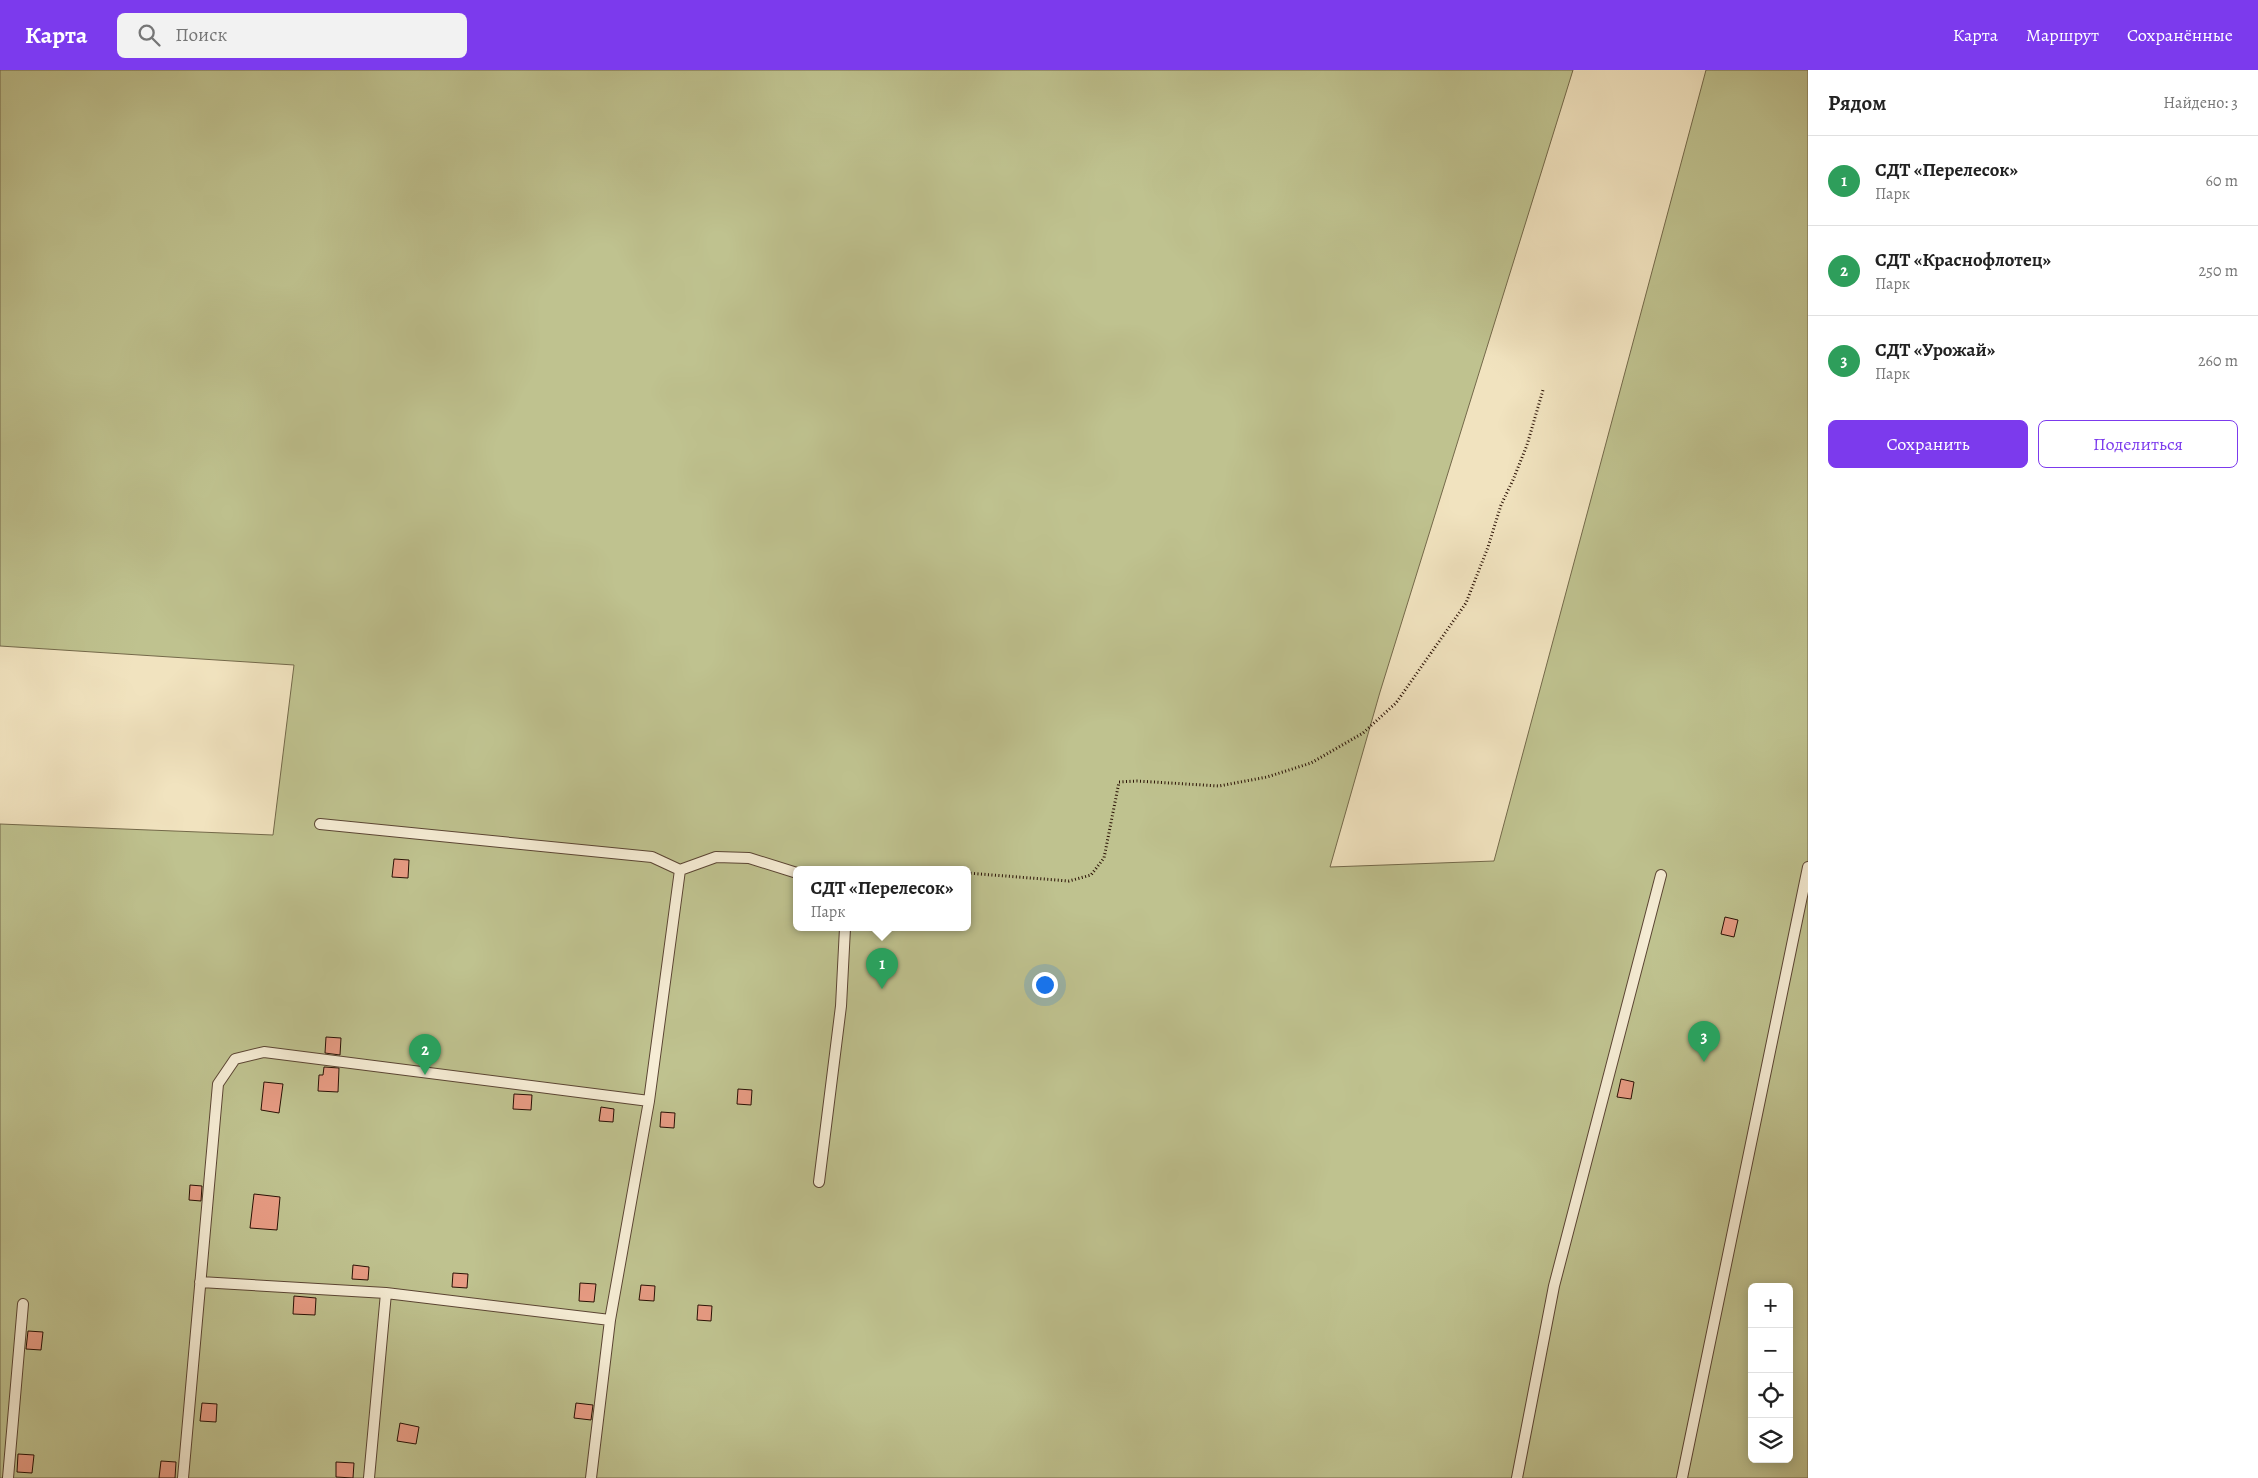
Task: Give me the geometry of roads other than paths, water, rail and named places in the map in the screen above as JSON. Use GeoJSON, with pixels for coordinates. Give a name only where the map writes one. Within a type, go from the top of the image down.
{"type":"FeatureCollection","features":[{"type":"Feature","properties":{"kind":"lane"},"geometry":{"type":"LineString","coordinates":[[320,824],[652,856],[680,870],[716,857],[749,858],[793,871]]}},
{"type":"Feature","properties":{"kind":"lane"},"geometry":{"type":"LineString","coordinates":[[1682,1478],[1808,867]]}},
{"type":"Feature","properties":{"kind":"lane"},"geometry":{"type":"LineString","coordinates":[[591,1478],[610,1320],[649,1101],[680,870]]}},
{"type":"Feature","properties":{"kind":"lane"},"geometry":{"type":"LineString","coordinates":[[1517,1478],[1554,1286],[1661,875]]}},
{"type":"Feature","properties":{"kind":"lane"},"geometry":{"type":"LineString","coordinates":[[819,1182],[841,1006],[846,931]]}},
{"type":"Feature","properties":{"kind":"lane"},"geometry":{"type":"LineString","coordinates":[[183,1478],[218,1084],[235,1059],[264,1052],[649,1101]]}},
{"type":"Feature","properties":{"kind":"lane"},"geometry":{"type":"LineString","coordinates":[[200,1282],[386,1293],[610,1320]]}},
{"type":"Feature","properties":{"kind":"lane"},"geometry":{"type":"LineString","coordinates":[[369,1478],[386,1293]]}},
{"type":"Feature","properties":{"kind":"lane"},"geometry":{"type":"LineString","coordinates":[[8,1478],[23,1304]]}},
{"type":"Feature","properties":{"kind":"place","name":"СДТ «Перелесок»"},"geometry":{"type":"Point","coordinates":[882,989]}},
{"type":"Feature","properties":{"kind":"place","name":"СДТ «Урожай»"},"geometry":{"type":"Point","coordinates":[1704,1062]}},
{"type":"Feature","properties":{"kind":"place","name":"СДТ «Краснофлотец»"},"geometry":{"type":"Point","coordinates":[425,1075]}}]}
